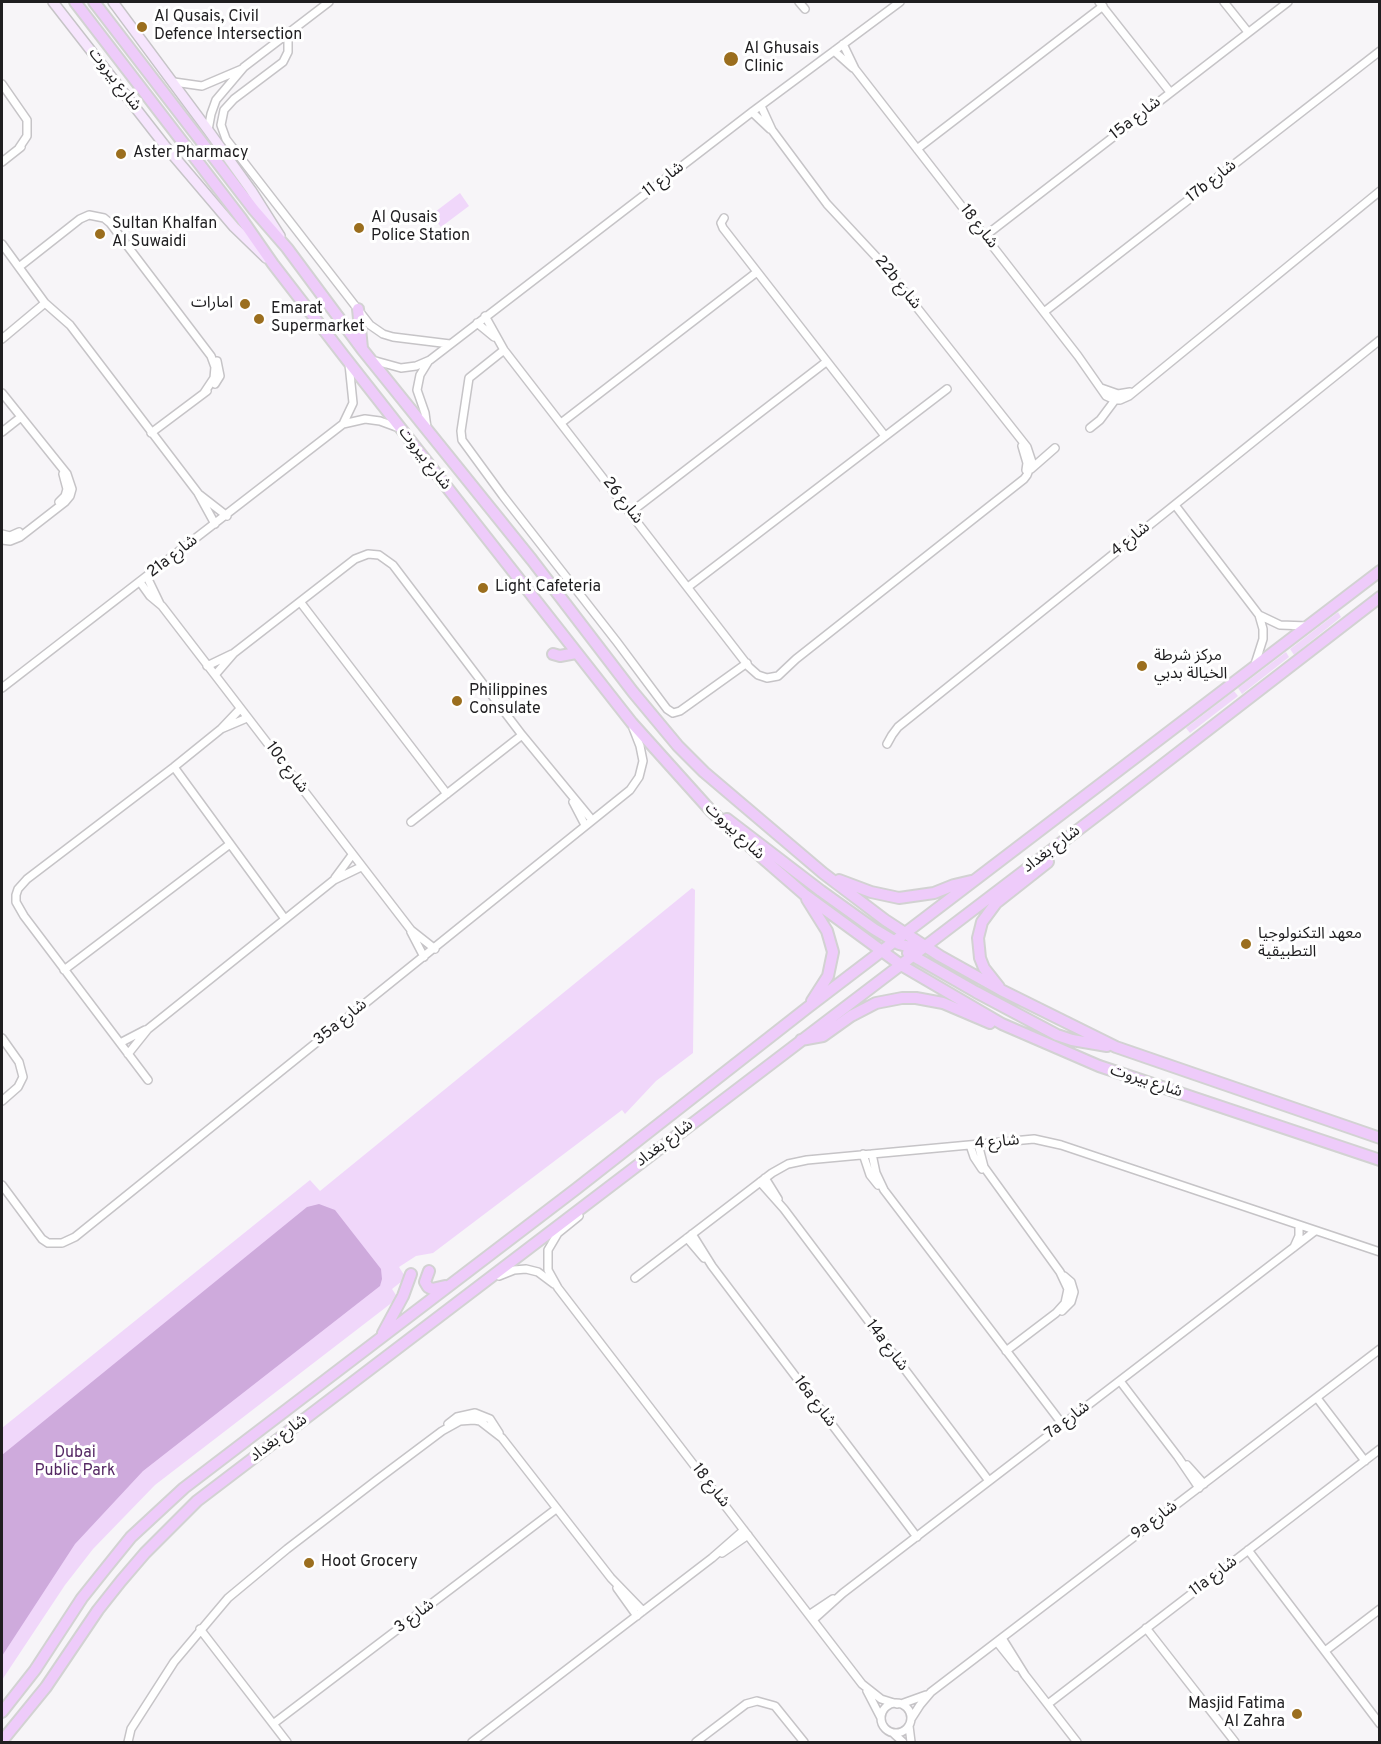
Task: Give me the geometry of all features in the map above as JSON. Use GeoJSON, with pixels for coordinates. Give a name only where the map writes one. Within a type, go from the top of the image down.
{"type":"FeatureCollection","features":[{"type":"Feature","properties":{"kind":"main road","name":"شارع بيروت"},"geometry":{"type":"LineString","coordinates":[[53,2],[166,147],[234,227],[273,264]]}},
{"type":"Feature","properties":{"kind":"main road","name":"شارع بيروت"},"geometry":{"type":"LineString","coordinates":[[75,2],[348,362],[632,723],[711,811],[804,894],[901,965],[1002,1024],[1099,1066],[1380,1160]]}},
{"type":"Feature","properties":{"kind":"main road","name":"شارع بيروت"},"geometry":{"type":"LineString","coordinates":[[94,2],[254,210],[287,248],[362,349],[532,560],[633,692],[678,746],[704,772],[823,873],[906,933],[1001,990],[1116,1047],[1380,1138]]}},
{"type":"Feature","properties":{"kind":"main road","name":"شارع بيروت"},"geometry":{"type":"LineString","coordinates":[[112,2],[208,130],[222,142],[287,248]]}},
{"type":"Feature","properties":{"kind":"main road"},"geometry":{"type":"LineString","coordinates":[[358,309],[362,349]]}},
{"type":"Feature","properties":{"kind":"main road","name":"شارع بغداد"},"geometry":{"type":"LineString","coordinates":[[2,1712],[35,1670],[82,1598],[131,1537],[199,1476],[567,1196],[881,951],[1380,571]]}},
{"type":"Feature","properties":{"kind":"main road","name":"شارع بغداد"},"geometry":{"type":"LineString","coordinates":[[2,1741],[46,1687],[98,1610],[121,1581],[170,1526],[197,1501],[1380,597]]}},
{"type":"Feature","properties":{"kind":"main road"},"geometry":{"type":"LineString","coordinates":[[553,654],[560,656],[576,653]]}},
{"type":"Feature","properties":{"kind":"main road"},"geometry":{"type":"LineString","coordinates":[[1001,990],[984,968],[978,947],[979,930],[986,915],[996,903],[1083,834],[1112,804]]}},
{"type":"Feature","properties":{"kind":"main road"},"geometry":{"type":"LineString","coordinates":[[711,811],[739,826],[820,891],[894,942],[910,947],[926,946]]}},
{"type":"Feature","properties":{"kind":"main road"},"geometry":{"type":"LineString","coordinates":[[823,873],[871,892],[898,898],[920,896],[974,881]]}},
{"type":"Feature","properties":{"kind":"main road"},"geometry":{"type":"LineString","coordinates":[[804,894],[827,931],[833,952],[828,976],[807,1008]]}},
{"type":"Feature","properties":{"kind":"main road"},"geometry":{"type":"LineString","coordinates":[[881,951],[898,950],[914,955],[976,992],[1057,1035],[1090,1044],[1116,1047]]}},
{"type":"Feature","properties":{"kind":"main road"},"geometry":{"type":"LineString","coordinates":[[801,1040],[823,1036],[852,1016],[876,1004],[902,998],[936,1001],[981,1020],[1002,1024]]}},
{"type":"Feature","properties":{"kind":"main road"},"geometry":{"type":"LineString","coordinates":[[429,1271],[425,1282],[432,1289],[451,1284]]}},
{"type":"Feature","properties":{"kind":"main road"},"geometry":{"type":"LineString","coordinates":[[380,1339],[403,1297],[411,1274]]}},
{"type":"Feature","properties":{"kind":"street"},"geometry":{"type":"LineString","coordinates":[[208,130],[214,106],[225,89],[244,68],[329,2]]}},
{"type":"Feature","properties":{"kind":"street"},"geometry":{"type":"LineString","coordinates":[[799,2],[805,9]]}},
{"type":"Feature","properties":{"kind":"street","name":"شارع 11"},"geometry":{"type":"LineString","coordinates":[[370,359],[401,368],[416,366],[430,360],[752,112],[900,2]]}},
{"type":"Feature","properties":{"kind":"street"},"geometry":{"type":"LineString","coordinates":[[1224,2],[1248,32]]}},
{"type":"Feature","properties":{"kind":"street","name":"15a شارع"},"geometry":{"type":"LineString","coordinates":[[984,236],[1287,2]]}},
{"type":"Feature","properties":{"kind":"street"},"geometry":{"type":"LineString","coordinates":[[917,149],[1101,4],[1170,92]]}},
{"type":"Feature","properties":{"kind":"street"},"geometry":{"type":"LineString","coordinates":[[288,34],[288,52],[283,62],[229,104],[221,117],[222,142],[370,325],[388,336],[450,344]]}},
{"type":"Feature","properties":{"kind":"street","name":"شارع 18"},"geometry":{"type":"LineString","coordinates":[[843,44],[855,69]]}},
{"type":"Feature","properties":{"kind":"street","name":"شارع 18"},"geometry":{"type":"LineString","coordinates":[[834,51],[855,69],[1044,312],[1106,396],[1115,400]]}},
{"type":"Feature","properties":{"kind":"street","name":"17b شارع"},"geometry":{"type":"LineString","coordinates":[[1044,312],[1380,51]]}},
{"type":"Feature","properties":{"kind":"street"},"geometry":{"type":"LineString","coordinates":[[174,82],[202,86],[244,68]]}},
{"type":"Feature","properties":{"kind":"street"},"geometry":{"type":"LineString","coordinates":[[2,84],[30,119],[33,130],[29,141],[2,162]]}},
{"type":"Feature","properties":{"kind":"street"},"geometry":{"type":"LineString","coordinates":[[225,89],[242,94]]}},
{"type":"Feature","properties":{"kind":"street","name":"22b شارع"},"geometry":{"type":"LineString","coordinates":[[761,106],[772,130]]}},
{"type":"Feature","properties":{"kind":"street","name":"22b شارع"},"geometry":{"type":"LineString","coordinates":[[752,112],[772,130],[832,211],[880,262],[1018,438],[1031,456],[1030,469]]}},
{"type":"Feature","properties":{"kind":"street"},"geometry":{"type":"LineString","coordinates":[[1090,428],[1100,420],[1115,400],[1125,398],[1137,389],[1380,191]]}},
{"type":"Feature","properties":{"kind":"street"},"geometry":{"type":"LineString","coordinates":[[19,267],[85,216],[104,218],[113,227],[219,364],[220,376],[215,385],[151,433]]}},
{"type":"Feature","properties":{"kind":"street"},"geometry":{"type":"LineString","coordinates":[[724,218],[722,226],[885,436]]}},
{"type":"Feature","properties":{"kind":"street"},"geometry":{"type":"LineString","coordinates":[[2,244],[45,303],[70,325],[198,494],[215,524]]}},
{"type":"Feature","properties":{"kind":"street"},"geometry":{"type":"LineString","coordinates":[[561,423],[757,272]]}},
{"type":"Feature","properties":{"kind":"street"},"geometry":{"type":"LineString","coordinates":[[2,339],[45,303]]}},
{"type":"Feature","properties":{"kind":"street","name":"شارع 26"},"geometry":{"type":"LineString","coordinates":[[485,316],[504,350],[754,672],[766,678],[778,676],[1016,484]]}},
{"type":"Feature","properties":{"kind":"street","name":"شارع 26"},"geometry":{"type":"LineString","coordinates":[[477,322],[496,338]]}},
{"type":"Feature","properties":{"kind":"street","name":"شارع 4"},"geometry":{"type":"LineString","coordinates":[[887,744],[898,727],[1380,340]]}},
{"type":"Feature","properties":{"kind":"street"},"geometry":{"type":"LineString","coordinates":[[504,350],[469,378],[461,430],[462,440],[502,496],[611,633],[667,709],[673,713],[680,711],[747,663]]}},
{"type":"Feature","properties":{"kind":"street","name":"شارع 11"},"geometry":{"type":"LineString","coordinates":[[427,428],[425,413],[417,390],[420,375],[430,360]]}},
{"type":"Feature","properties":{"kind":"street"},"geometry":{"type":"LineString","coordinates":[[343,424],[353,403],[348,362]]}},
{"type":"Feature","properties":{"kind":"street"},"geometry":{"type":"LineString","coordinates":[[631,512],[826,362]]}},
{"type":"Feature","properties":{"kind":"street"},"geometry":{"type":"LineString","coordinates":[[1099,386],[1108,392],[1118,394],[1137,389]]}},
{"type":"Feature","properties":{"kind":"street"},"geometry":{"type":"LineString","coordinates":[[688,587],[947,388]]}},
{"type":"Feature","properties":{"kind":"street"},"geometry":{"type":"LineString","coordinates":[[2,393],[58,464],[65,478],[67,489],[62,500],[17,538],[10,541],[2,540]]}},
{"type":"Feature","properties":{"kind":"street"},"geometry":{"type":"LineString","coordinates":[[2,432],[21,417]]}},
{"type":"Feature","properties":{"kind":"street"},"geometry":{"type":"LineString","coordinates":[[343,424],[365,419],[380,421],[401,429]]}},
{"type":"Feature","properties":{"kind":"street","name":"21a شارع"},"geometry":{"type":"LineString","coordinates":[[2,688],[343,424]]}},
{"type":"Feature","properties":{"kind":"street","name":"22b شارع"},"geometry":{"type":"LineString","coordinates":[[1016,484],[1025,474],[1027,463],[1018,438]]}},
{"type":"Feature","properties":{"kind":"street"},"geometry":{"type":"LineString","coordinates":[[1016,484],[1055,448]]}},
{"type":"Feature","properties":{"kind":"street"},"geometry":{"type":"LineString","coordinates":[[198,494],[227,516]]}},
{"type":"Feature","properties":{"kind":"street"},"geometry":{"type":"LineString","coordinates":[[1174,505],[1259,615],[1263,639],[1254,668]]}},
{"type":"Feature","properties":{"kind":"street"},"geometry":{"type":"LineString","coordinates":[[2,534],[10,536],[18,533],[50,511]]}},
{"type":"Feature","properties":{"kind":"street"},"geometry":{"type":"LineString","coordinates":[[207,666],[234,653],[355,560],[368,554],[379,555],[393,566],[522,735],[592,820]]}},
{"type":"Feature","properties":{"kind":"street","name":"10c شارع"},"geometry":{"type":"LineString","coordinates":[[147,577],[162,606],[411,930],[424,957]]}},
{"type":"Feature","properties":{"kind":"street","name":"10c شارع"},"geometry":{"type":"LineString","coordinates":[[140,582],[150,596],[162,606]]}},
{"type":"Feature","properties":{"kind":"street"},"geometry":{"type":"LineString","coordinates":[[301,603],[447,794]]}},
{"type":"Feature","properties":{"kind":"street"},"geometry":{"type":"LineString","coordinates":[[1259,615],[1280,625],[1308,626]]}},
{"type":"Feature","properties":{"kind":"street"},"geometry":{"type":"LineString","coordinates":[[215,675],[234,653]]}},
{"type":"Feature","properties":{"kind":"street"},"geometry":{"type":"LineString","coordinates":[[148,1080],[21,912],[16,902],[16,895],[27,879],[174,767],[221,729],[240,709]]}},
{"type":"Feature","properties":{"kind":"street"},"geometry":{"type":"LineString","coordinates":[[221,729],[248,718]]}},
{"type":"Feature","properties":{"kind":"street","name":"35a شارع"},"geometry":{"type":"LineString","coordinates":[[2,1185],[42,1239],[62,1244],[71,1239],[435,949],[630,790],[642,769],[642,753],[632,723]]}},
{"type":"Feature","properties":{"kind":"street"},"geometry":{"type":"LineString","coordinates":[[411,822],[522,735]]}},
{"type":"Feature","properties":{"kind":"street"},"geometry":{"type":"LineString","coordinates":[[174,767],[285,919]]}},
{"type":"Feature","properties":{"kind":"street"},"geometry":{"type":"LineString","coordinates":[[570,794],[585,825]]}},
{"type":"Feature","properties":{"kind":"street"},"geometry":{"type":"LineString","coordinates":[[64,970],[230,844]]}},
{"type":"Feature","properties":{"kind":"street"},"geometry":{"type":"LineString","coordinates":[[334,880],[352,855]]}},
{"type":"Feature","properties":{"kind":"street"},"geometry":{"type":"LineString","coordinates":[[120,1043],[148,1029],[334,880],[361,867]]}},
{"type":"Feature","properties":{"kind":"street","name":"10c شارع"},"geometry":{"type":"LineString","coordinates":[[411,930],[435,949]]}},
{"type":"Feature","properties":{"kind":"street"},"geometry":{"type":"LineString","coordinates":[[128,1054],[148,1029]]}},
{"type":"Feature","properties":{"kind":"street"},"geometry":{"type":"LineString","coordinates":[[2,1038],[22,1070],[21,1083],[2,1101]]}},
{"type":"Feature","properties":{"kind":"street","name":"شارع 4"},"geometry":{"type":"LineString","coordinates":[[635,1278],[762,1180],[780,1168],[798,1161],[1034,1140],[1052,1142],[1380,1252]]}},
{"type":"Feature","properties":{"kind":"street"},"geometry":{"type":"LineString","coordinates":[[978,1144],[981,1159],[991,1176],[1060,1272],[1071,1282],[1074,1292],[1068,1306],[1006,1351]]}},
{"type":"Feature","properties":{"kind":"street"},"geometry":{"type":"LineString","coordinates":[[970,1145],[976,1162],[991,1176]]}},
{"type":"Feature","properties":{"kind":"street"},"geometry":{"type":"LineString","coordinates":[[864,1154],[870,1175],[885,1190],[1063,1425]]}},
{"type":"Feature","properties":{"kind":"street"},"geometry":{"type":"LineString","coordinates":[[872,1154],[876,1173],[885,1190]]}},
{"type":"Feature","properties":{"kind":"street","name":"14a شارع"},"geometry":{"type":"LineString","coordinates":[[762,1180],[989,1481]]}},
{"type":"Feature","properties":{"kind":"street","name":"شارع 18"},"geometry":{"type":"LineString","coordinates":[[607,1188],[596,1203],[558,1233],[550,1244],[547,1256],[548,1270],[558,1288],[862,1684],[875,1704],[882,1721]]}},
{"type":"Feature","properties":{"kind":"street"},"geometry":{"type":"LineString","coordinates":[[1292,1249],[1299,1236],[1299,1226]]}},
{"type":"Feature","properties":{"kind":"street","name":"7a شارع"},"geometry":{"type":"LineString","coordinates":[[811,1617],[1315,1231]]}},
{"type":"Feature","properties":{"kind":"street","name":"16a شارع"},"geometry":{"type":"LineString","coordinates":[[690,1236],[917,1537]]}},
{"type":"Feature","properties":{"kind":"street","name":"شارع 18"},"geometry":{"type":"LineString","coordinates":[[485,1282],[508,1271],[526,1269],[543,1275],[558,1288]]}},
{"type":"Feature","properties":{"kind":"street","name":"9a شارع"},"geometry":{"type":"LineString","coordinates":[[910,1723],[920,1705],[931,1692],[1380,1349]]}},
{"type":"Feature","properties":{"kind":"street"},"geometry":{"type":"LineString","coordinates":[[1120,1381],[1201,1486]]}},
{"type":"Feature","properties":{"kind":"street"},"geometry":{"type":"LineString","coordinates":[[1317,1398],[1365,1461]]}},
{"type":"Feature","properties":{"kind":"street"},"geometry":{"type":"LineString","coordinates":[[128,1743],[131,1729],[174,1662],[200,1629],[241,1586],[442,1431],[457,1416],[475,1413],[490,1419],[556,1509],[640,1613]]}},
{"type":"Feature","properties":{"kind":"street","name":"11a شارع"},"geometry":{"type":"LineString","coordinates":[[1047,1704],[1380,1449]]}},
{"type":"Feature","properties":{"kind":"street","name":"شارع 3"},"geometry":{"type":"LineString","coordinates":[[273,1724],[556,1509]]}},
{"type":"Feature","properties":{"kind":"street"},"geometry":{"type":"LineString","coordinates":[[475,1742],[746,1533]]}},
{"type":"Feature","properties":{"kind":"street"},"geometry":{"type":"LineString","coordinates":[[1248,1550],[1380,1724]]}},
{"type":"Feature","properties":{"kind":"street"},"geometry":{"type":"LineString","coordinates":[[1324,1651],[1380,1609]]}},
{"type":"Feature","properties":{"kind":"street"},"geometry":{"type":"LineString","coordinates":[[1146,1628],[1235,1743]]}},
{"type":"Feature","properties":{"kind":"street"},"geometry":{"type":"LineString","coordinates":[[200,1629],[287,1743]]}},
{"type":"Feature","properties":{"kind":"street"},"geometry":{"type":"LineString","coordinates":[[1000,1640],[1077,1743]]}},
{"type":"Feature","properties":{"kind":"street","name":"شارع 18"},"geometry":{"type":"LineString","coordinates":[[862,1684],[881,1699],[899,1704]]}},
{"type":"Feature","properties":{"kind":"street","name":"9a شارع"},"geometry":{"type":"LineString","coordinates":[[899,1704],[931,1692]]}},
{"type":"Feature","properties":{"kind":"street"},"geometry":{"type":"LineString","coordinates":[[696,1743],[746,1704],[763,1701],[780,1711],[804,1743]]}},
{"type":"Feature","properties":{"kind":"street"},"geometry":{"type":"LineString","coordinates":[[903,1743],[887,1730],[882,1721],[885,1709],[899,1704],[909,1710],[911,1743]]}},
{"type":"Feature","properties":{"kind":"street"},"geometry":{"type":"LineString","coordinates":[[893,1733],[902,1732],[910,1723]]}},
{"type":"Feature","properties":{"kind":"street"},"geometry":{"type":"LineString","coordinates":[[6,1743],[11,1730]]}},
{"type":"Feature","properties":{"kind":"green space"},"geometry":{"type":"Polygon","coordinates":[[[460,193],[469,206],[441,227],[431,215],[460,193]]]}},
{"type":"Feature","properties":{"kind":"green space"},"geometry":{"type":"Polygon","coordinates":[[[1338,612],[1341,617],[1294,655],[1290,649],[1338,612]]]}},
{"type":"Feature","properties":{"kind":"green space"},"geometry":{"type":"Polygon","coordinates":[[[1286,652],[1289,657],[1242,694],[1238,688],[1286,652]]]}},
{"type":"Feature","properties":{"kind":"green space"},"geometry":{"type":"Polygon","coordinates":[[[1234,691],[1238,696],[1190,733],[1186,728],[1234,691]]]}},
{"type":"Feature","properties":{"kind":"green space","name":"Dubai Public Park"},"geometry":{"type":"Polygon","coordinates":[[[692,888],[695,890],[693,1053],[656,1081],[625,1114],[622,1110],[433,1253],[416,1256],[399,1267],[406,1278],[392,1289],[398,1298],[155,1485],[93,1549],[65,1585],[2,1680],[2,1428],[310,1180],[320,1191],[692,888]]]}},
{"type":"Feature","properties":{"kind":"shaded area"},"geometry":{"type":"Polygon","coordinates":[[[319,1204],[335,1210],[381,1269],[380,1286],[143,1471],[75,1544],[2,1656],[2,1455],[307,1207],[319,1204]]]}},
{"type":"Feature","properties":{"kind":"place","name":"Al Qusais, Civil Defence Intersection"},"geometry":{"type":"Point","coordinates":[142,27]}},
{"type":"Feature","properties":{"kind":"place","name":"Al Ghusais Clinic"},"geometry":{"type":"Point","coordinates":[731,59]}},
{"type":"Feature","properties":{"kind":"place","name":"Aster Pharmacy"},"geometry":{"type":"Point","coordinates":[121,154]}},
{"type":"Feature","properties":{"kind":"place","name":"Al Qusais Police Station"},"geometry":{"type":"Point","coordinates":[359,228]}},
{"type":"Feature","properties":{"kind":"place","name":"Sultan Khalfan Al Suwaidi"},"geometry":{"type":"Point","coordinates":[100,234]}},
{"type":"Feature","properties":{"kind":"place","name":"امارات"},"geometry":{"type":"Point","coordinates":[245,304]}},
{"type":"Feature","properties":{"kind":"place","name":"Emarat Supermarket"},"geometry":{"type":"Point","coordinates":[259,319]}},
{"type":"Feature","properties":{"kind":"place","name":"Light Cafeteria"},"geometry":{"type":"Point","coordinates":[483,588]}},
{"type":"Feature","properties":{"kind":"place","name":"مركز شرطة الخيالة بدبي"},"geometry":{"type":"Point","coordinates":[1142,666]}},
{"type":"Feature","properties":{"kind":"place","name":"Philippines Consulate"},"geometry":{"type":"Point","coordinates":[457,701]}},
{"type":"Feature","properties":{"kind":"place","name":"معهد التكنولوجيا التطبيقية"},"geometry":{"type":"Point","coordinates":[1246,944]}},
{"type":"Feature","properties":{"kind":"place","name":"Hoot Grocery"},"geometry":{"type":"Point","coordinates":[309,1563]}},
{"type":"Feature","properties":{"kind":"place","name":"Masjid Fatima Al Zahra"},"geometry":{"type":"Point","coordinates":[1297,1714]}}]}
